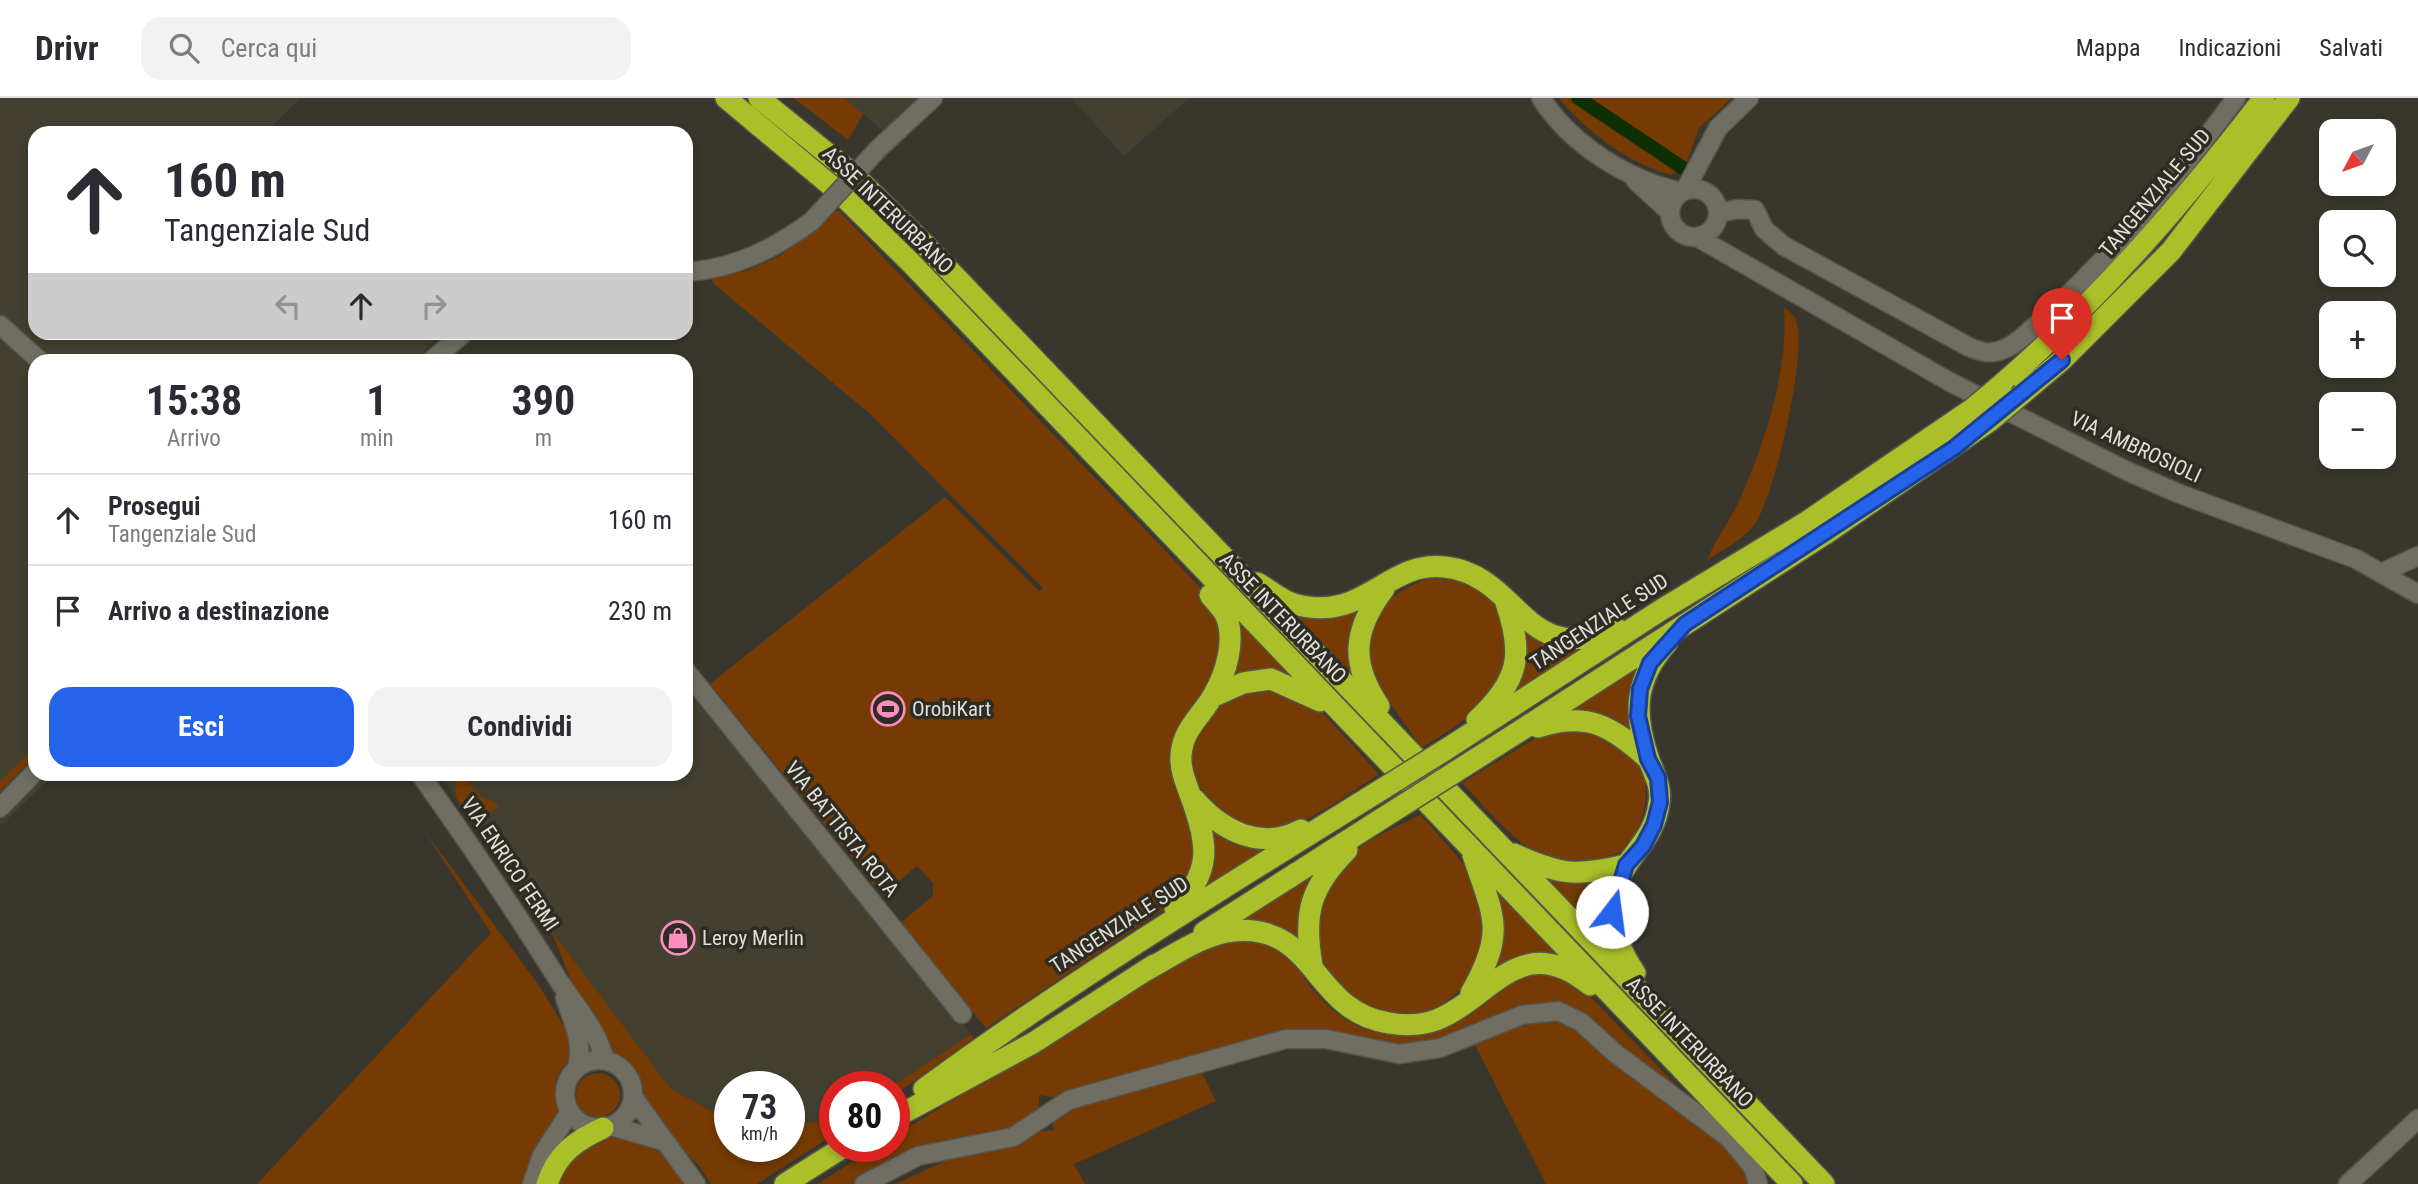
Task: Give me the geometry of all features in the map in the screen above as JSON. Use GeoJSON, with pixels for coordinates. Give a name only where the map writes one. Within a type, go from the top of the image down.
{"type":"FeatureCollection","features":[{"type":"Feature","properties":{"kind":"highway","name":"ASSE INTERURBANO"},"geometry":{"type":"LineString","coordinates":[[726,98],[841,194],[911,263],[1472,850],[1824,1184]]}},
{"type":"Feature","properties":{"kind":"highway","name":"ASSE INTERURBANO"},"geometry":{"type":"LineString","coordinates":[[759,98],[855,176],[925,245],[1410,751],[1503,849],[1792,1184]]}},
{"type":"Feature","properties":{"kind":"highway"},"geometry":{"type":"LineString","coordinates":[[2214,162],[2253,98]]}},
{"type":"Feature","properties":{"kind":"highway","name":"TANGENZIALE SUD"},"geometry":{"type":"LineString","coordinates":[[910,1099],[1018,1020],[1154,930],[1445,750],[1661,610],[1805,523],[1971,410],[2103,291],[2154,236],[2264,98]]}},
{"type":"Feature","properties":{"kind":"highway"},"geometry":{"type":"LineString","coordinates":[[910,1109],[1033,1043],[1066,1022],[1868,505],[1991,420],[2062,360],[2171,251],[2289,98]]}},
{"type":"Feature","properties":{"kind":"highway"},"geometry":{"type":"LineString","coordinates":[[1236,571],[1291,604],[1326,610],[1356,602],[1411,571],[1450,568],[1484,579],[1542,632],[1570,640],[1597,637],[1661,610]]}},
{"type":"Feature","properties":{"kind":"highway"},"geometry":{"type":"LineString","coordinates":[[1154,930],[1191,893],[1203,867],[1205,840],[1182,769],[1184,742],[1195,718],[1212,697],[1226,663],[1229,631],[1226,615],[1209,593],[1208,576]]}},
{"type":"Feature","properties":{"kind":"highway"},"geometry":{"type":"LineString","coordinates":[[1390,582],[1361,628],[1359,663],[1367,689],[1410,751]]}},
{"type":"Feature","properties":{"kind":"highway"},"geometry":{"type":"LineString","coordinates":[[1445,750],[1508,686],[1515,670],[1517,650],[1514,627],[1505,601]]}},
{"type":"Feature","properties":{"kind":"highway"},"geometry":{"type":"LineString","coordinates":[[1672,1042],[1614,934],[1613,900],[1626,865],[1643,846],[1654,825],[1660,802],[1658,778],[1648,759],[1638,716],[1640,689],[1650,663],[1685,624]]}},
{"type":"Feature","properties":{"kind":"highway"},"geometry":{"type":"LineString","coordinates":[[1212,697],[1243,684],[1271,679],[1332,704]]}},
{"type":"Feature","properties":{"kind":"highway"},"geometry":{"type":"LineString","coordinates":[[1515,734],[1553,722],[1580,719],[1622,735],[1648,759]]}},
{"type":"Feature","properties":{"kind":"highway"},"geometry":{"type":"LineString","coordinates":[[1191,795],[1233,832],[1266,839],[1295,833],[1384,788]]}},
{"type":"Feature","properties":{"kind":"highway"},"geometry":{"type":"LineString","coordinates":[[1312,965],[1307,933],[1315,891],[1349,848],[1400,807]]}},
{"type":"Feature","properties":{"kind":"highway"},"geometry":{"type":"LineString","coordinates":[[1503,849],[1553,871],[1587,874],[1626,865]]}},
{"type":"Feature","properties":{"kind":"highway"},"geometry":{"type":"LineString","coordinates":[[1468,999],[1485,967],[1494,927],[1493,912],[1472,850]]}},
{"type":"Feature","properties":{"kind":"highway"},"geometry":{"type":"LineString","coordinates":[[1143,972],[1201,942],[1233,931],[1278,936],[1312,965],[1336,998],[1367,1020],[1408,1026],[1439,1019],[1509,971],[1524,967],[1553,966],[1574,973],[1672,1042]]}},
{"type":"Feature","properties":{"kind":"highway"},"geometry":{"type":"LineString","coordinates":[[547,1184],[552,1169],[565,1151],[607,1127]]}},
{"type":"Feature","properties":{"kind":"highway"},"geometry":{"type":"LineString","coordinates":[[785,1184],[820,1162]]}},
{"type":"Feature","properties":{"kind":"street"},"geometry":{"type":"LineString","coordinates":[[693,271],[730,264],[769,250],[812,220],[878,149],[933,98]]}},
{"type":"Feature","properties":{"kind":"street"},"geometry":{"type":"LineString","coordinates":[[1541,98],[1556,119],[1575,136],[1629,173],[1656,187],[1684,191],[1713,206],[1755,211],[1764,229],[1784,246],[1982,353],[2012,345],[2077,287],[2143,219],[2236,98]]}},
{"type":"Feature","properties":{"kind":"street"},"geometry":{"type":"LineString","coordinates":[[1670,212],[1673,200],[1684,191],[1718,128],[1749,98]]}},
{"type":"Feature","properties":{"kind":"street"},"geometry":{"type":"LineString","coordinates":[[1705,150],[1713,206],[1735,258]]}},
{"type":"Feature","properties":{"kind":"street"},"geometry":{"type":"LineString","coordinates":[[1629,173],[1670,212],[1678,230],[1697,237],[1709,232],[1713,206]]}},
{"type":"Feature","properties":{"kind":"street","name":"VIA AMBROSIOLI"},"geometry":{"type":"LineString","coordinates":[[1697,237],[1950,382],[2127,471],[2190,498],[2350,556],[2418,594]]}},
{"type":"Feature","properties":{"kind":"street"},"geometry":{"type":"LineString","coordinates":[[0,325],[32,354]]}},
{"type":"Feature","properties":{"kind":"street"},"geometry":{"type":"LineString","coordinates":[[441,354],[456,340]]}},
{"type":"Feature","properties":{"kind":"street"},"geometry":{"type":"LineString","coordinates":[[2381,573],[2418,556]]}},
{"type":"Feature","properties":{"kind":"street","name":"VIA BATTISTA ROTA"},"geometry":{"type":"LineString","coordinates":[[693,680],[962,1014]]}},
{"type":"Feature","properties":{"kind":"street"},"geometry":{"type":"LineString","coordinates":[[0,807],[28,779]]}},
{"type":"Feature","properties":{"kind":"street","name":"VIA ENRICO FERMI"},"geometry":{"type":"LineString","coordinates":[[426,781],[516,909],[559,981],[587,1018],[604,1060],[622,1069],[632,1087],[633,1097],[696,1184]]}},
{"type":"Feature","properties":{"kind":"street","name":"VIA ENRICO FERMI"},"geometry":{"type":"LineString","coordinates":[[559,981],[578,1034],[581,1053],[577,1068],[566,1084],[566,1103],[570,1112]]}},
{"type":"Feature","properties":{"kind":"street"},"geometry":{"type":"LineString","coordinates":[[864,1184],[918,1156],[1013,1138],[1069,1100],[1286,1039],[1326,1039],[1399,1054],[1440,1048],[1522,1015],[1558,1011],[1581,1022],[1615,1053],[1729,1138],[1753,1167],[1758,1184]]}},
{"type":"Feature","properties":{"kind":"street"},"geometry":{"type":"LineString","coordinates":[[577,1068],[585,1063],[604,1060]]}},
{"type":"Feature","properties":{"kind":"street"},"geometry":{"type":"LineString","coordinates":[[607,1127],[626,1115],[633,1097]]}},
{"type":"Feature","properties":{"kind":"street"},"geometry":{"type":"LineString","coordinates":[[532,1184],[542,1155],[570,1112],[584,1125],[607,1127],[663,1141]]}},
{"type":"Feature","properties":{"kind":"street"},"geometry":{"type":"LineString","coordinates":[[2348,1184],[2418,1119]]}},
{"type":"Feature","properties":{"kind":"shaded area"},"geometry":{"type":"Polygon","coordinates":[[[0,98],[300,98],[272,126],[28,126],[28,340],[435,340],[423,351],[426,354],[28,354],[28,781],[48,781],[0,826],[0,98]]]}},
{"type":"Feature","properties":{"kind":"shaded area"},"geometry":{"type":"Polygon","coordinates":[[[794,98],[844,98],[863,114],[848,140],[794,98]]]}},
{"type":"Feature","properties":{"kind":"shaded area"},"geometry":{"type":"Polygon","coordinates":[[[844,98],[929,98],[887,134],[844,98]]]}},
{"type":"Feature","properties":{"kind":"shaded area"},"geometry":{"type":"Polygon","coordinates":[[[1071,98],[1189,98],[1124,156],[1071,98]]]}},
{"type":"Feature","properties":{"kind":"shaded area"},"geometry":{"type":"Polygon","coordinates":[[[1559,98],[1732,98],[1699,128],[1685,167],[1671,175],[1639,163],[1609,145],[1582,123],[1559,98]]]}},
{"type":"Feature","properties":{"kind":"shaded area"},"geometry":{"type":"Polygon","coordinates":[[[838,210],[1199,586],[1219,624],[1219,664],[1206,689],[1180,724],[1174,740],[1173,781],[1194,828],[1197,865],[1173,903],[986,1028],[899,924],[933,896],[933,883],[917,866],[882,895],[710,684],[945,497],[1039,591],[1043,588],[868,412],[714,284],[712,279],[715,277],[749,270],[781,255],[838,210]]]}},
{"type":"Feature","properties":{"kind":"shaded area"},"geometry":{"type":"Polygon","coordinates":[[[1784,307],[1795,318],[1798,359],[1788,422],[1771,484],[1763,508],[1750,530],[1707,560],[1740,499],[1766,430],[1783,355],[1784,307]]]}},
{"type":"Feature","properties":{"kind":"shaded area"},"geometry":{"type":"Polygon","coordinates":[[[1433,578],[1462,582],[1498,601],[1508,655],[1506,671],[1489,698],[1462,721],[1422,748],[1388,700],[1372,669],[1368,653],[1369,637],[1373,623],[1392,599],[1404,589],[1433,578]]]}},
{"type":"Feature","properties":{"kind":"shaded area"},"geometry":{"type":"Polygon","coordinates":[[[1368,600],[1361,689],[1282,607],[1368,600]]]}},
{"type":"Feature","properties":{"kind":"shaded area"},"geometry":{"type":"Polygon","coordinates":[[[1235,616],[1290,676],[1230,682],[1235,616]]]}},
{"type":"Feature","properties":{"kind":"shaded area"},"geometry":{"type":"Polygon","coordinates":[[[1518,619],[1553,645],[1571,648],[1596,645],[1512,696],[1518,619]]]}},
{"type":"Feature","properties":{"kind":"shaded area"},"geometry":{"type":"Polygon","coordinates":[[[1642,661],[1631,688],[1629,706],[1636,734],[1619,722],[1602,715],[1562,712],[1642,661]]]}},
{"type":"Feature","properties":{"kind":"shaded area"},"geometry":{"type":"Polygon","coordinates":[[[693,687],[971,1034],[910,1074],[910,1071],[819,1071],[819,1121],[805,1124],[805,1071],[714,1071],[714,1112],[671,1089],[551,930],[444,781],[693,781],[693,687]]]}},
{"type":"Feature","properties":{"kind":"shaded area"},"geometry":{"type":"Polygon","coordinates":[[[1270,688],[1320,710],[1379,774],[1296,825],[1283,830],[1263,832],[1241,826],[1216,807],[1197,780],[1191,751],[1200,724],[1224,699],[1240,693],[1270,688]]]}},
{"type":"Feature","properties":{"kind":"shaded area"},"geometry":{"type":"Polygon","coordinates":[[[1586,725],[1623,746],[1640,765],[1646,789],[1643,814],[1628,849],[1589,862],[1559,862],[1543,856],[1513,835],[1462,783],[1550,729],[1586,725]]]}},
{"type":"Feature","properties":{"kind":"shaded area"},"geometry":{"type":"Polygon","coordinates":[[[28,753],[28,762],[0,792],[0,782],[28,753]]]}},
{"type":"Feature","properties":{"kind":"shaded area"},"geometry":{"type":"Polygon","coordinates":[[[466,781],[481,797],[500,805],[483,814],[468,812],[458,801],[455,783],[466,781]]]}},
{"type":"Feature","properties":{"kind":"shaded area"},"geometry":{"type":"Polygon","coordinates":[[[1420,815],[1450,847],[1475,883],[1483,902],[1486,922],[1484,943],[1476,966],[1448,1000],[1414,1014],[1380,1011],[1348,994],[1326,967],[1316,932],[1324,893],[1355,852],[1378,836],[1420,815]]]}},
{"type":"Feature","properties":{"kind":"shaded area"},"geometry":{"type":"Polygon","coordinates":[[[1202,816],[1271,847],[1202,894],[1202,816]]]}},
{"type":"Feature","properties":{"kind":"shaded area"},"geometry":{"type":"Polygon","coordinates":[[[423,829],[538,984],[571,1038],[571,1058],[556,1081],[557,1119],[552,1134],[525,1184],[257,1184],[491,933],[423,829]]]}},
{"type":"Feature","properties":{"kind":"shaded area"},"geometry":{"type":"Polygon","coordinates":[[[1537,869],[1616,873],[1616,951],[1537,869]]]}},
{"type":"Feature","properties":{"kind":"shaded area"},"geometry":{"type":"Polygon","coordinates":[[[1315,871],[1303,947],[1235,923],[1315,871]]]}},
{"type":"Feature","properties":{"kind":"shaded area"},"geometry":{"type":"Polygon","coordinates":[[[1492,882],[1574,968],[1493,973],[1492,882]]]}},
{"type":"Feature","properties":{"kind":"shaded area"},"geometry":{"type":"Polygon","coordinates":[[[551,930],[671,1089],[714,1112],[714,1162],[791,1162],[757,1184],[711,1184],[699,1166],[641,1106],[637,1081],[627,1065],[611,1056],[570,978],[551,930]]]}},
{"type":"Feature","properties":{"kind":"shaded area"},"geometry":{"type":"Polygon","coordinates":[[[1251,939],[1281,951],[1337,1014],[1361,1028],[1390,1034],[1406,1035],[1521,973],[1547,974],[1586,992],[1693,1103],[1557,1008],[1439,1045],[1398,1050],[1325,1035],[1059,1098],[1039,1095],[1039,1111],[1010,1128],[994,1134],[910,1152],[910,1126],[1209,945],[1251,939]]]}},
{"type":"Feature","properties":{"kind":"shaded area"},"geometry":{"type":"Polygon","coordinates":[[[1558,1013],[1580,1024],[1747,1164],[1754,1184],[1546,1184],[1472,1039],[1558,1013]]]}},
{"type":"Feature","properties":{"kind":"shaded area"},"geometry":{"type":"Polygon","coordinates":[[[971,1034],[974,1038],[910,1084],[910,1074],[971,1034]]]}},
{"type":"Feature","properties":{"kind":"shaded area"},"geometry":{"type":"Polygon","coordinates":[[[1199,1067],[1216,1101],[1074,1164],[1085,1184],[895,1184],[950,1159],[1011,1145],[1042,1131],[1055,1130],[1048,1116],[1070,1103],[1199,1067]]]}},
{"type":"Feature","properties":{"kind":"shaded area"},"geometry":{"type":"Polygon","coordinates":[[[598,1073],[607,1074],[614,1079],[619,1086],[619,1104],[614,1111],[607,1116],[598,1117],[589,1116],[582,1111],[577,1104],[576,1095],[577,1086],[582,1079],[589,1074],[598,1073]]]}},
{"type":"Feature","properties":{"kind":"shaded area"},"geometry":{"type":"Polygon","coordinates":[[[819,1121],[819,1144],[805,1153],[805,1124],[819,1121]]]}},
{"type":"Feature","properties":{"kind":"shaded area"},"geometry":{"type":"Polygon","coordinates":[[[613,1135],[639,1140],[656,1149],[686,1184],[552,1184],[559,1168],[602,1136],[613,1135]]]}},
{"type":"Feature","properties":{"kind":"shaded area"},"geometry":{"type":"Polygon","coordinates":[[[852,1162],[891,1162],[850,1184],[817,1184],[852,1162]]]}},
{"type":"Feature","properties":{"kind":"waterway"},"geometry":{"type":"LineString","coordinates":[[1578,98],[1686,170]]}},
{"type":"Feature","properties":{"kind":"place","name":"OrobiKart"},"geometry":{"type":"Point","coordinates":[888,709]}},
{"type":"Feature","properties":{"kind":"place","name":"Leroy Merlin"},"geometry":{"type":"Point","coordinates":[678,938]}},
{"type":"Feature","properties":{"kind":"route"},"geometry":{"type":"LineString","coordinates":[[1612,912],[1613,900],[1626,865],[1643,846],[1654,825],[1660,802],[1658,778],[1648,759],[1638,716],[1640,689],[1650,663],[1685,624],[1954,448],[2062,360]]}}]}
